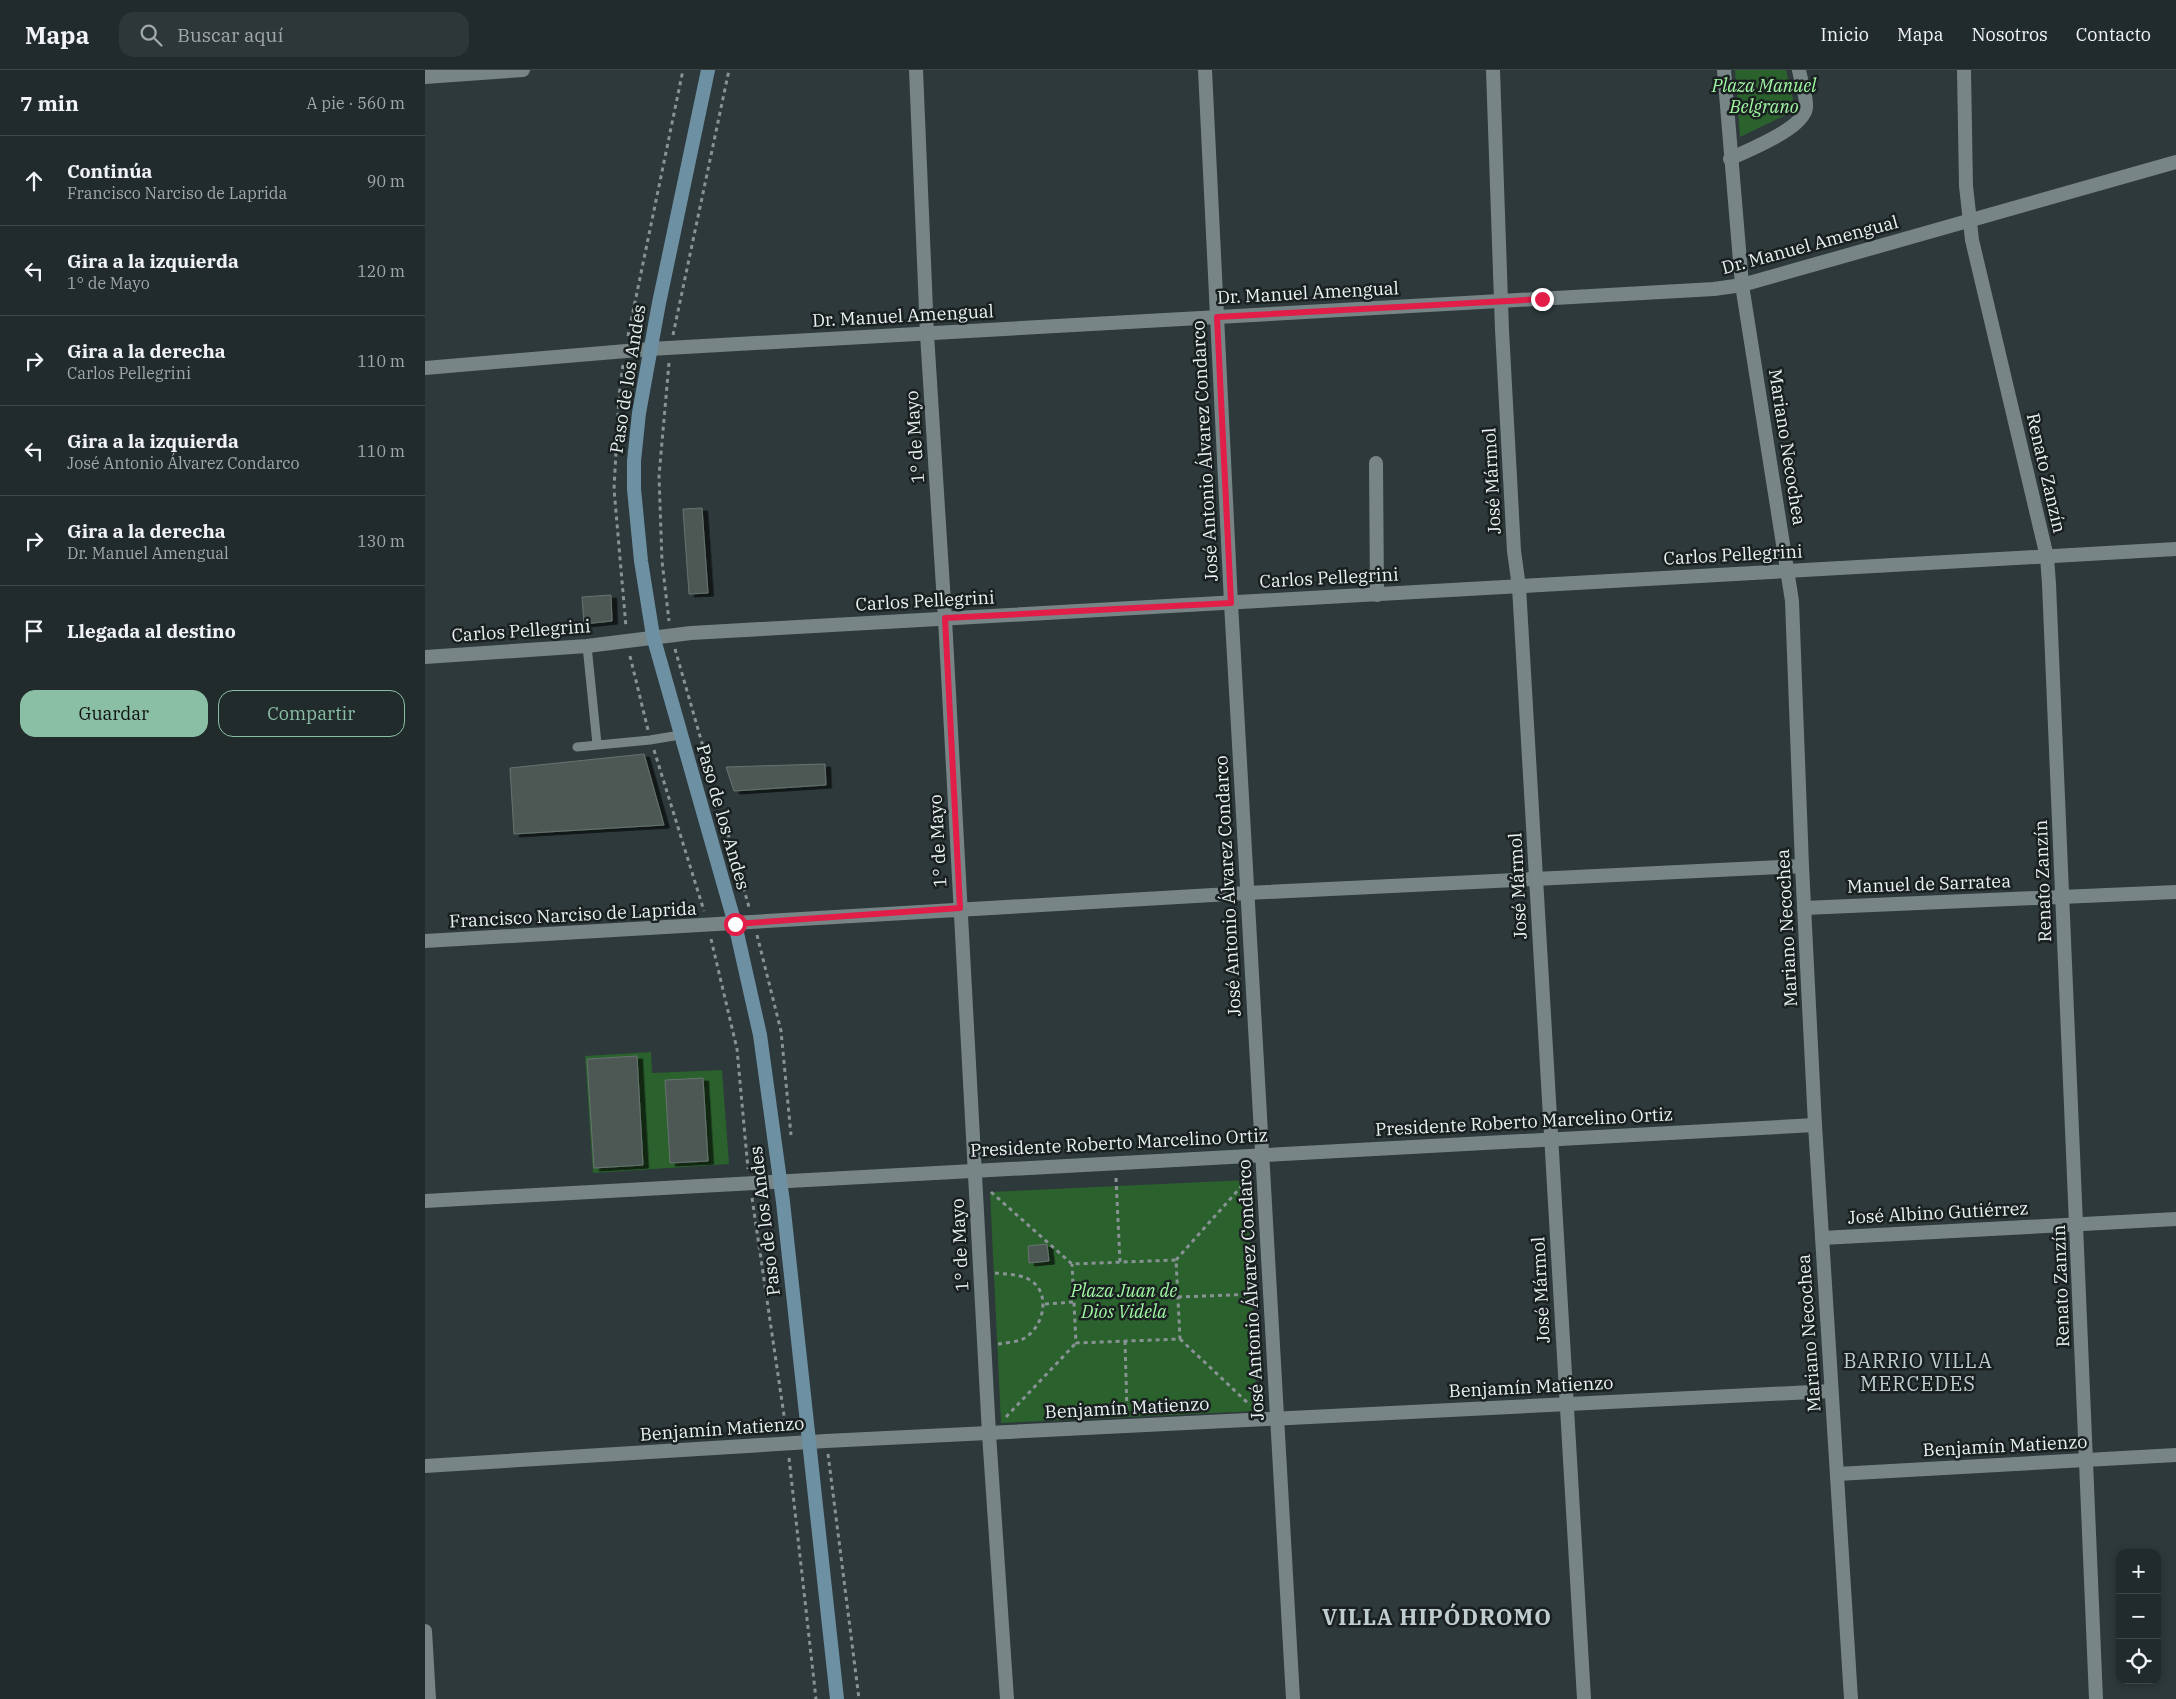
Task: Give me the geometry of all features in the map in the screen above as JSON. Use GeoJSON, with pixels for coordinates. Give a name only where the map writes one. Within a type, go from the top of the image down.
{"type":"FeatureCollection","features":[{"type":"Feature","properties":{"kind":"main road","name":"Paso de los Andes"},"geometry":{"type":"LineString","coordinates":[[708,70],[650,349],[638,421],[634,461],[637,528],[653,636],[735,924],[760,1035],[780,1183],[837,1699]]}},
{"type":"Feature","properties":{"kind":"street"},"geometry":{"type":"LineString","coordinates":[[425,77],[523,70]]}},
{"type":"Feature","properties":{"kind":"street","name":"1° de Mayo"},"geometry":{"type":"LineString","coordinates":[[916,70],[927,334],[945,618],[989,1434],[1007,1699]]}},
{"type":"Feature","properties":{"kind":"street","name":"José Antonio Álvarez Condarco"},"geometry":{"type":"LineString","coordinates":[[1205,70],[1231,603],[1293,1699]]}},
{"type":"Feature","properties":{"kind":"street","name":"José Mármol"},"geometry":{"type":"LineString","coordinates":[[1493,70],[1514,541],[1519,587],[1584,1699]]}},
{"type":"Feature","properties":{"kind":"street","name":"Mariano Necochea"},"geometry":{"type":"LineString","coordinates":[[1724,70],[1742,285],[1792,601],[1802,866],[1821,1238],[1851,1699]]}},
{"type":"Feature","properties":{"kind":"street"},"geometry":{"type":"LineString","coordinates":[[1730,159],[1786,131],[1801,119],[1806,106],[1799,70]]}},
{"type":"Feature","properties":{"kind":"street","name":"Renato Zanzín"},"geometry":{"type":"LineString","coordinates":[[1964,70],[1969,220],[1976,259],[2047,557],[2097,1699]]}},
{"type":"Feature","properties":{"kind":"street","name":"Dr. Manuel Amengual"},"geometry":{"type":"LineString","coordinates":[[425,368],[650,349],[1714,289],[1742,285],[2176,162]]}},
{"type":"Feature","properties":{"kind":"street"},"geometry":{"type":"LineString","coordinates":[[1376,463],[1377,594]]}},
{"type":"Feature","properties":{"kind":"street","name":"Carlos Pellegrini"},"geometry":{"type":"LineString","coordinates":[[425,657],[587,646],[670,634],[2176,549]]}},
{"type":"Feature","properties":{"kind":"street","name":"Francisco Narciso de Laprida"},"geometry":{"type":"LineString","coordinates":[[425,941],[708,926],[960,908],[1247,892],[1802,866]]}},
{"type":"Feature","properties":{"kind":"street","name":"Manuel de Sarratea"},"geometry":{"type":"LineString","coordinates":[[1804,908],[2176,892]]}},
{"type":"Feature","properties":{"kind":"street","name":"Presidente Roberto Marcelino Ortiz"},"geometry":{"type":"LineString","coordinates":[[425,1201],[1815,1125]]}},
{"type":"Feature","properties":{"kind":"street","name":"José Albino Gutiérrez"},"geometry":{"type":"LineString","coordinates":[[1821,1238],[2176,1219]]}},
{"type":"Feature","properties":{"kind":"street","name":"Benjamín Matienzo"},"geometry":{"type":"LineString","coordinates":[[425,1466],[787,1443],[1831,1391]]}},
{"type":"Feature","properties":{"kind":"street","name":"Benjamín Matienzo"},"geometry":{"type":"LineString","coordinates":[[1837,1474],[2176,1454]]}},
{"type":"Feature","properties":{"kind":"street"},"geometry":{"type":"LineString","coordinates":[[425,1631],[429,1699]]}},
{"type":"Feature","properties":{"kind":"lane"},"geometry":{"type":"LineString","coordinates":[[587,646],[597,744]]}},
{"type":"Feature","properties":{"kind":"lane"},"geometry":{"type":"LineString","coordinates":[[577,747],[680,735]]}},
{"type":"Feature","properties":{"kind":"path"},"geometry":{"type":"LineString","coordinates":[[683,70],[625,351],[619,396],[614,489],[627,640],[650,740],[708,926],[737,1050],[750,1184],[787,1443],[816,1699]]}},
{"type":"Feature","properties":{"kind":"path"},"geometry":{"type":"LineString","coordinates":[[729,70],[670,348],[659,476],[662,561],[670,634],[754,923],[781,1030],[792,1144]]}},
{"type":"Feature","properties":{"kind":"path"},"geometry":{"type":"LineString","coordinates":[[1115,1162],[1120,1262]]}},
{"type":"Feature","properties":{"kind":"path"},"geometry":{"type":"LineString","coordinates":[[1247,1180],[1176,1260],[1180,1339],[1257,1412]]}},
{"type":"Feature","properties":{"kind":"path"},"geometry":{"type":"LineString","coordinates":[[990,1192],[1072,1264],[1176,1260]]}},
{"type":"Feature","properties":{"kind":"path"},"geometry":{"type":"LineString","coordinates":[[1072,1264],[1076,1343]]}},
{"type":"Feature","properties":{"kind":"path"},"geometry":{"type":"LineString","coordinates":[[994,1273],[1026,1278],[1039,1288],[1045,1304],[1038,1325],[1022,1339],[997,1344]]}},
{"type":"Feature","properties":{"kind":"path"},"geometry":{"type":"LineString","coordinates":[[1178,1297],[1271,1293]]}},
{"type":"Feature","properties":{"kind":"path"},"geometry":{"type":"LineString","coordinates":[[1045,1304],[1074,1302]]}},
{"type":"Feature","properties":{"kind":"path"},"geometry":{"type":"LineString","coordinates":[[1001,1423],[1076,1343],[1180,1339]]}},
{"type":"Feature","properties":{"kind":"path"},"geometry":{"type":"LineString","coordinates":[[1125,1341],[1127,1427]]}},
{"type":"Feature","properties":{"kind":"path"},"geometry":{"type":"LineString","coordinates":[[826,1441],[859,1699]]}},
{"type":"Feature","properties":{"kind":"green space","name":"Plaza Manuel Belgrano"},"geometry":{"type":"Polygon","coordinates":[[[1735,70],[1786,70],[1793,99],[1788,114],[1740,137],[1735,70]]]}},
{"type":"Feature","properties":{"kind":"green space"},"geometry":{"type":"Polygon","coordinates":[[[651,1052],[652,1073],[722,1070],[729,1164],[593,1173],[585,1056],[651,1052]]]}},
{"type":"Feature","properties":{"kind":"green space","name":"Plaza Juan de Dios Videla"},"geometry":{"type":"Polygon","coordinates":[[[1247,1180],[1257,1411],[1001,1423],[990,1192],[1247,1180]]]}},
{"type":"Feature","properties":{"kind":"building"},"geometry":{"type":"Polygon","coordinates":[[[702,508],[708,593],[689,594],[683,509],[702,508]]]}},
{"type":"Feature","properties":{"kind":"building"},"geometry":{"type":"Polygon","coordinates":[[[611,595],[612,621],[584,624],[582,597],[611,595]]]}},
{"type":"Feature","properties":{"kind":"building"},"geometry":{"type":"Polygon","coordinates":[[[644,754],[664,825],[514,834],[510,768],[644,754]]]}},
{"type":"Feature","properties":{"kind":"building"},"geometry":{"type":"Polygon","coordinates":[[[825,764],[826,785],[734,791],[726,767],[825,764]]]}},
{"type":"Feature","properties":{"kind":"building"},"geometry":{"type":"Polygon","coordinates":[[[637,1056],[643,1165],[594,1168],[587,1059],[637,1056]]]}},
{"type":"Feature","properties":{"kind":"building"},"geometry":{"type":"Polygon","coordinates":[[[703,1078],[708,1161],[670,1163],[665,1080],[703,1078]]]}},
{"type":"Feature","properties":{"kind":"building"},"geometry":{"type":"Polygon","coordinates":[[[1047,1244],[1049,1261],[1029,1263],[1028,1246],[1047,1244]]]}},
{"type":"Feature","properties":{"kind":"district","name":"BARRIO VILLA MERCEDES"},"geometry":{"type":"Point","coordinates":[1918,1372]}},
{"type":"Feature","properties":{"kind":"district","name":"VILLA HIPÓDROMO"},"geometry":{"type":"Point","coordinates":[1437,1617]}},
{"type":"Feature","properties":{"kind":"route"},"geometry":{"type":"LineString","coordinates":[[735,924],[960,908],[945,618],[1231,603],[1217,317],[1542,299]]}}]}
